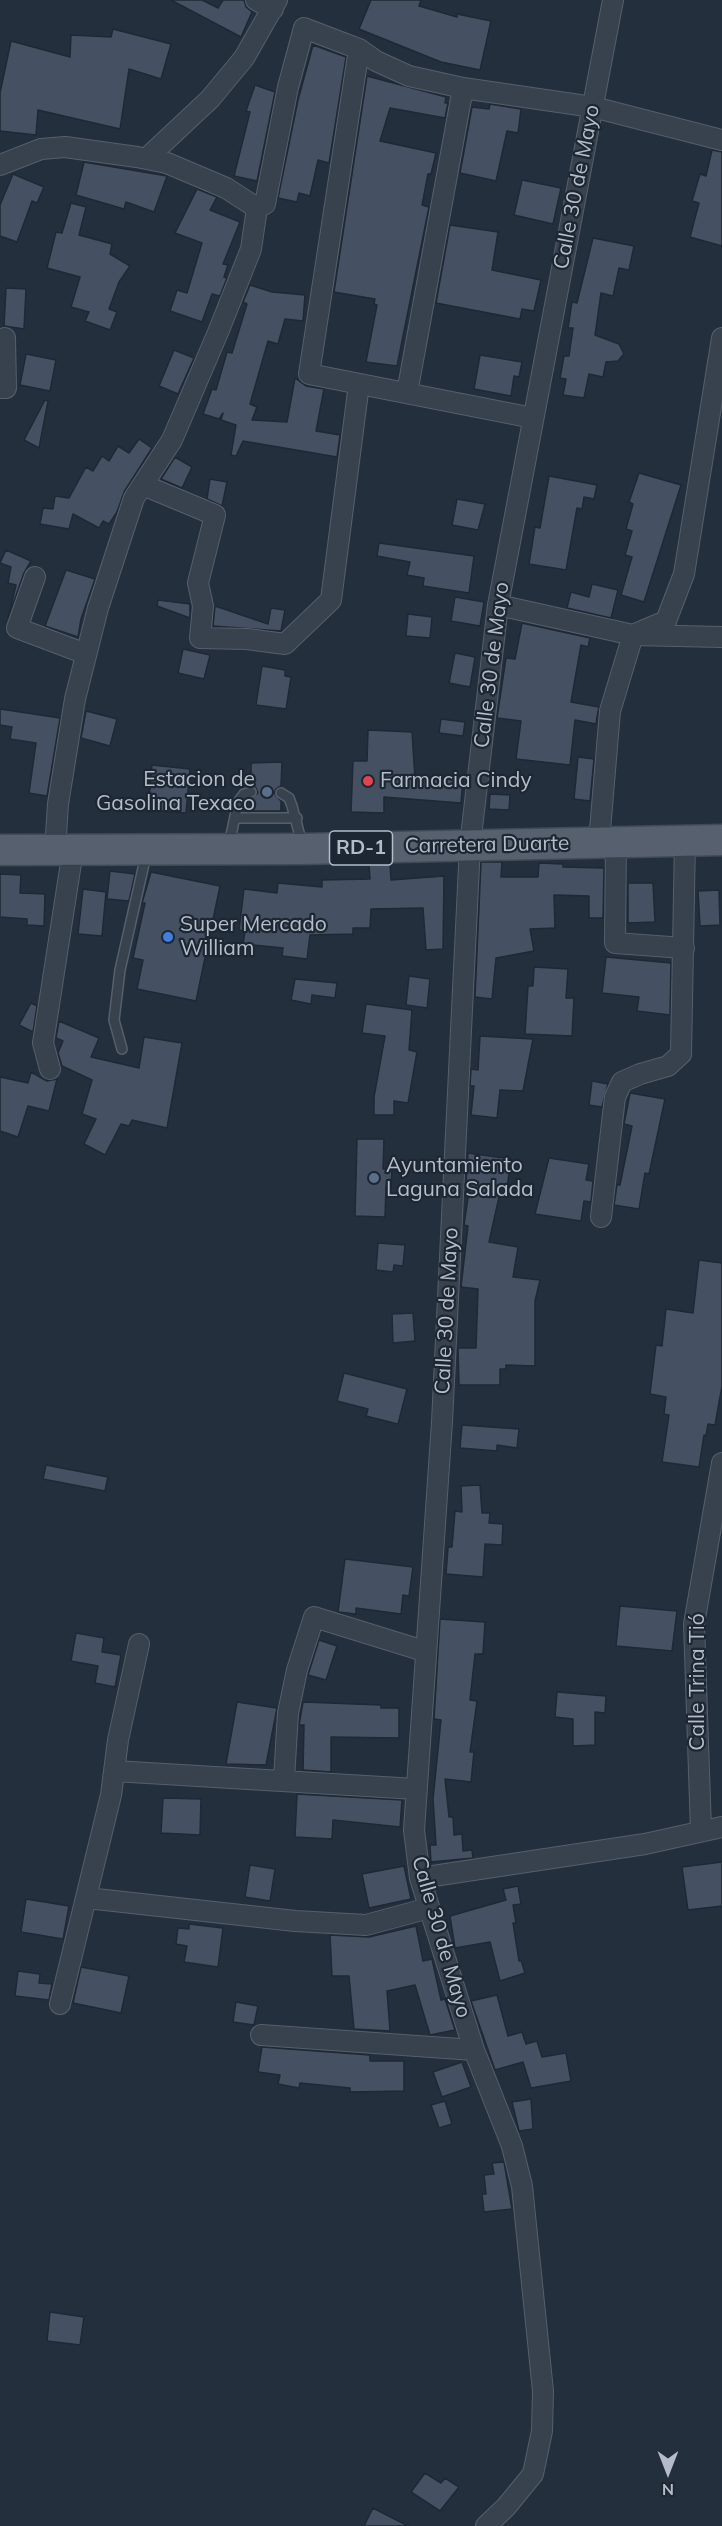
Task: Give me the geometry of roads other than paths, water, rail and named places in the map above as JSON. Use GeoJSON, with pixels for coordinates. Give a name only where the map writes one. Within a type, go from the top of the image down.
{"type":"FeatureCollection","features":[{"type":"Feature","properties":{"kind":"main road","name":"Carretera Duarte"},"geometry":{"type":"LineString","coordinates":[[0,850],[303,849],[722,840]]}},
{"type":"Feature","properties":{"kind":"street","name":"Calle 30 de Mayo"},"geometry":{"type":"LineString","coordinates":[[486,2526],[506,2507],[533,2474],[542,2431],[543,2391],[522,2186],[512,2146],[474,2050],[420,1878],[414,1830],[416,1789],[442,1422],[470,845],[498,605],[613,0]]}},
{"type":"Feature","properties":{"kind":"street"},"geometry":{"type":"LineString","coordinates":[[147,158],[210,99],[244,58],[269,3]]}},
{"type":"Feature","properties":{"kind":"street"},"geometry":{"type":"LineString","coordinates":[[257,208],[265,204],[288,87],[304,28],[359,50],[376,61],[409,76],[463,88],[593,107],[722,140]]}},
{"type":"Feature","properties":{"kind":"street"},"geometry":{"type":"LineString","coordinates":[[359,50],[309,374],[533,418]]}},
{"type":"Feature","properties":{"kind":"street"},"geometry":{"type":"LineString","coordinates":[[407,393],[463,88]]}},
{"type":"Feature","properties":{"kind":"street"},"geometry":{"type":"LineString","coordinates":[[0,165],[41,149],[64,147],[147,158],[167,163],[226,188],[257,208]]}},
{"type":"Feature","properties":{"kind":"street"},"geometry":{"type":"LineString","coordinates":[[50,1069],[43,1043],[64,850],[67,749],[86,654],[98,608],[134,498],[172,440],[219,330],[250,249],[257,208]]}},
{"type":"Feature","properties":{"kind":"street"},"geometry":{"type":"LineString","coordinates":[[0,388],[6,388],[5,338]]}},
{"type":"Feature","properties":{"kind":"street"},"geometry":{"type":"LineString","coordinates":[[633,635],[666,621],[684,574],[722,338]]}},
{"type":"Feature","properties":{"kind":"street"},"geometry":{"type":"LineString","coordinates":[[143,485],[215,515],[198,584],[203,606],[200,638],[247,639],[285,644],[331,600],[359,384]]}},
{"type":"Feature","properties":{"kind":"street"},"geometry":{"type":"LineString","coordinates":[[35,577],[17,628],[86,654]]}},
{"type":"Feature","properties":{"kind":"street"},"geometry":{"type":"LineString","coordinates":[[498,605],[633,635],[722,637]]}},
{"type":"Feature","properties":{"kind":"street"},"geometry":{"type":"LineString","coordinates":[[633,635],[610,711],[608,842],[615,943],[684,948]]}},
{"type":"Feature","properties":{"kind":"street"},"geometry":{"type":"LineString","coordinates":[[601,1217],[615,1097],[622,1082],[668,1066],[681,1054],[685,840]]}},
{"type":"Feature","properties":{"kind":"street","name":"Calle Trina Tió"},"geometry":{"type":"LineString","coordinates":[[701,1831],[694,1624],[722,1463]]}},
{"type":"Feature","properties":{"kind":"street"},"geometry":{"type":"LineString","coordinates":[[284,1779],[288,1713],[297,1670],[314,1617],[424,1651]]}},
{"type":"Feature","properties":{"kind":"street"},"geometry":{"type":"LineString","coordinates":[[60,2004],[111,1795],[139,1644]]}},
{"type":"Feature","properties":{"kind":"street"},"geometry":{"type":"LineString","coordinates":[[114,1771],[284,1779],[416,1789]]}},
{"type":"Feature","properties":{"kind":"street"},"geometry":{"type":"LineString","coordinates":[[420,1878],[645,1844],[722,1827]]}},
{"type":"Feature","properties":{"kind":"street"},"geometry":{"type":"LineString","coordinates":[[87,1898],[295,1921],[366,1925],[429,1908]]}},
{"type":"Feature","properties":{"kind":"street"},"geometry":{"type":"LineString","coordinates":[[261,2035],[474,2050]]}},
{"type":"Feature","properties":{"kind":"lane"},"geometry":{"type":"LineString","coordinates":[[228,850],[238,802],[244,794],[251,792]]}},
{"type":"Feature","properties":{"kind":"lane"},"geometry":{"type":"LineString","coordinates":[[281,793],[289,798],[297,818],[303,849]]}},
{"type":"Feature","properties":{"kind":"lane"},"geometry":{"type":"LineString","coordinates":[[235,818],[297,818]]}},
{"type":"Feature","properties":{"kind":"lane"},"geometry":{"type":"LineString","coordinates":[[122,1050],[114,1020],[120,970],[147,850]]}},
{"type":"Feature","properties":{"kind":"place","name":"Farmacia Cindy"},"geometry":{"type":"Point","coordinates":[368,781]}},
{"type":"Feature","properties":{"kind":"place","name":"Estacion de Gasolina Texaco"},"geometry":{"type":"Point","coordinates":[267,792]}},
{"type":"Feature","properties":{"kind":"place","name":"Super Mercado William"},"geometry":{"type":"Point","coordinates":[168,937]}},
{"type":"Feature","properties":{"kind":"place","name":"Ayuntamiento Laguna Salada"},"geometry":{"type":"Point","coordinates":[374,1178]}}]}
